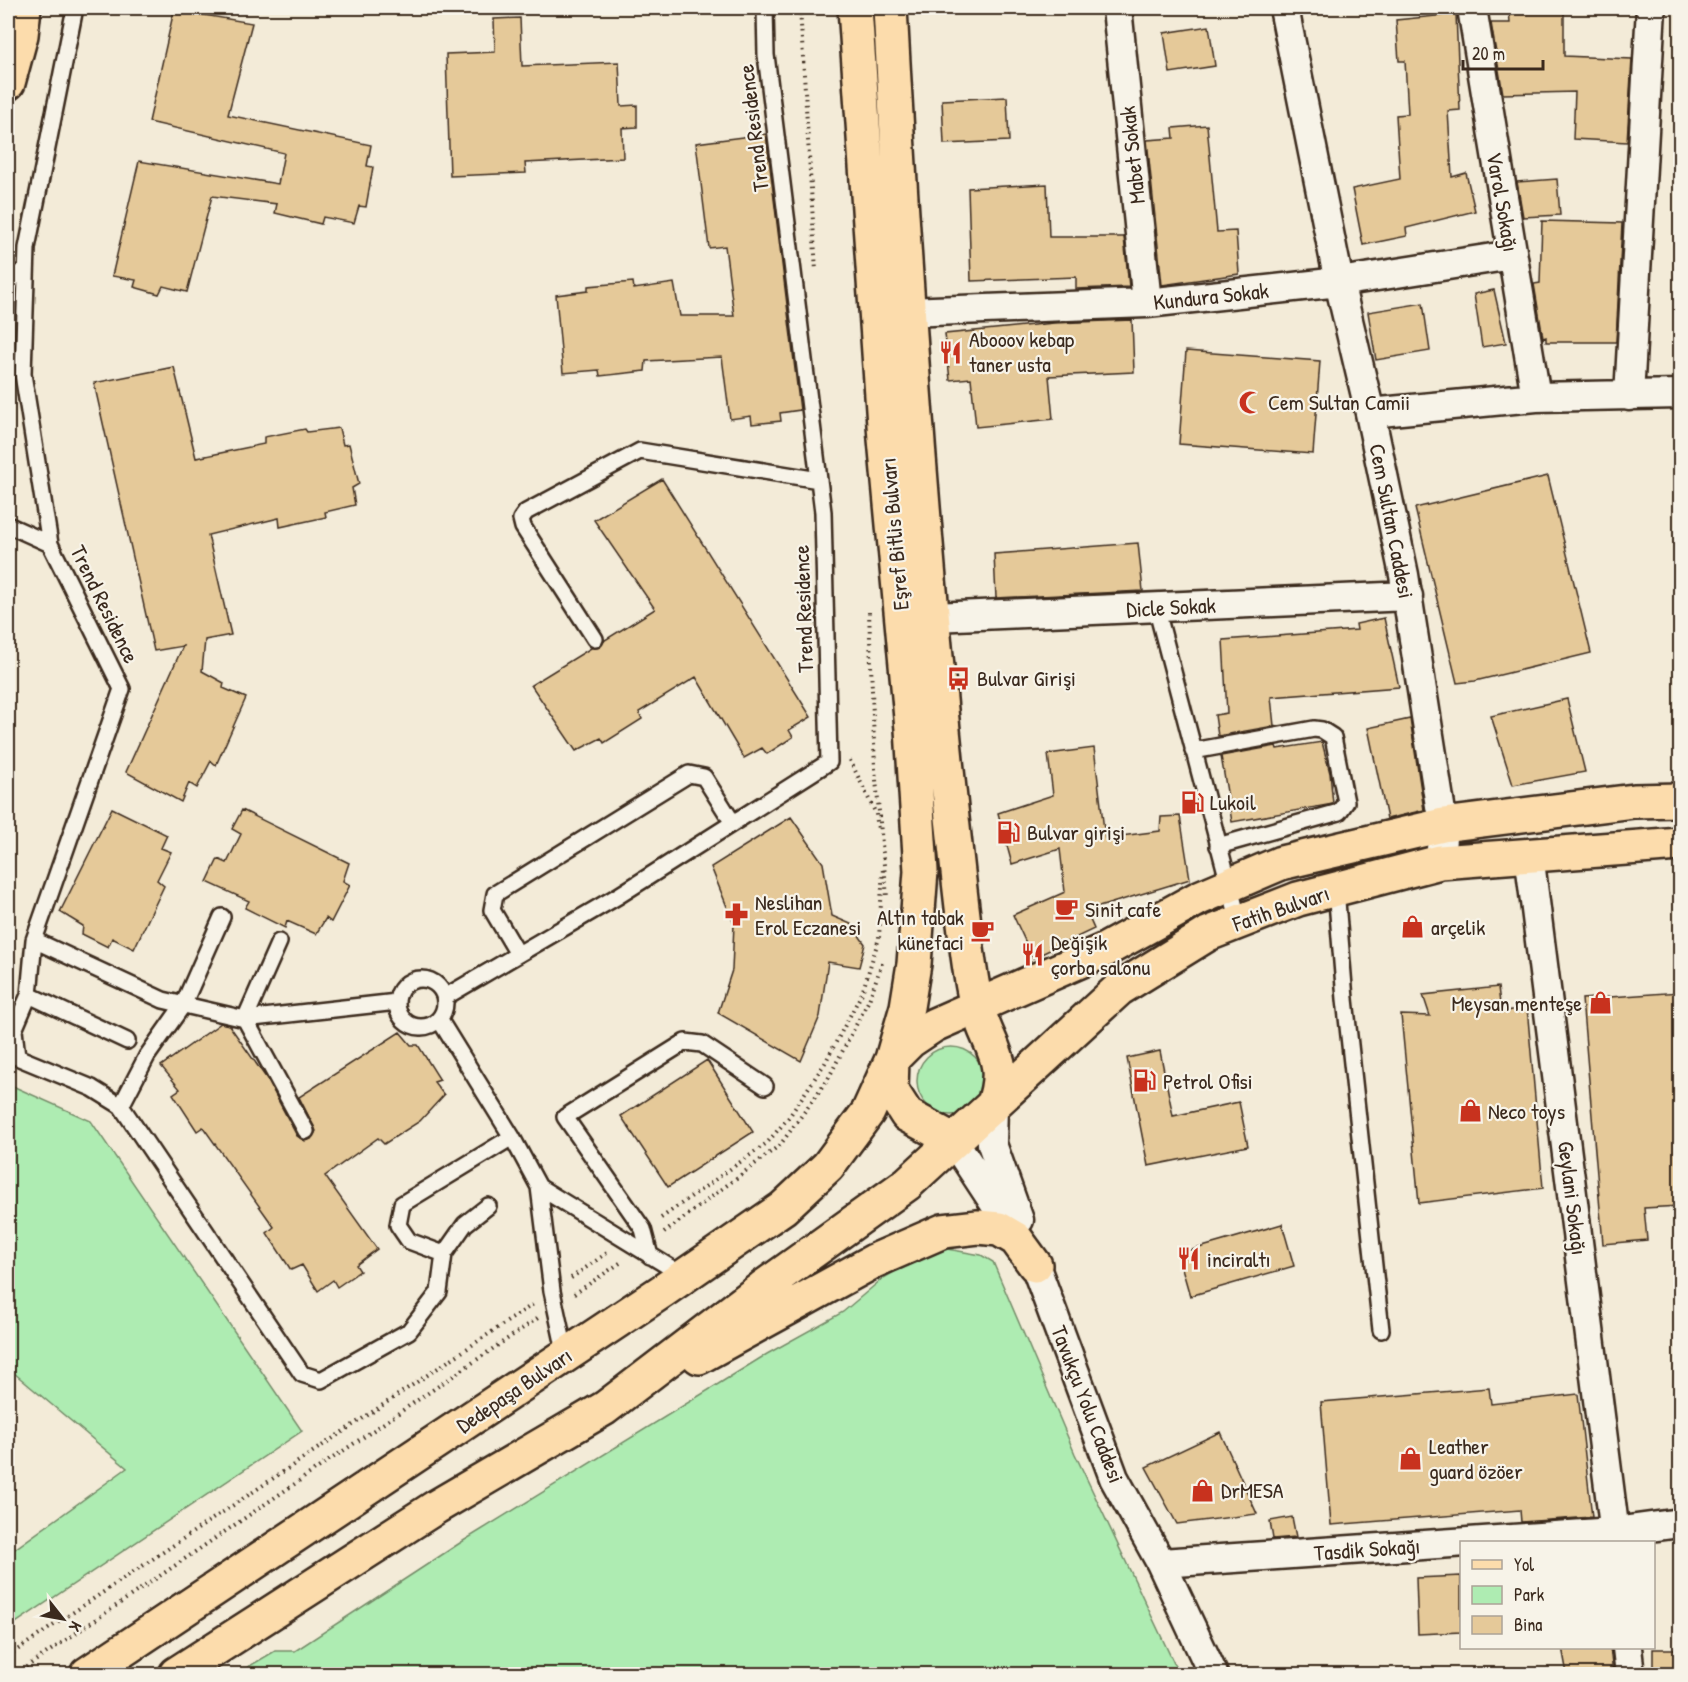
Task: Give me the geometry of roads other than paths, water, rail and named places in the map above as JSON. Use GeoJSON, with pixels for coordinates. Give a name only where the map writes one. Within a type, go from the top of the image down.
{"type":"FeatureCollection","features":[{"type":"Feature","properties":{"kind":"main road"},"geometry":{"type":"LineString","coordinates":[[8,83],[21,35],[24,8]]}},
{"type":"Feature","properties":{"kind":"main road","name":"Eşref Bitlis Bulvarı"},"geometry":{"type":"LineString","coordinates":[[855,8],[884,428],[912,729],[921,871],[914,964],[907,1006],[892,1059]]}},
{"type":"Feature","properties":{"kind":"main road","name":"Eşref Bitlis Bulvarı"},"geometry":{"type":"LineString","coordinates":[[890,8],[906,312],[950,801],[977,1007]]}},
{"type":"Feature","properties":{"kind":"main road","name":"Fatih Bulvarı"},"geometry":{"type":"LineString","coordinates":[[977,1007],[1105,950],[1199,898],[1281,863],[1443,825],[1634,801],[1680,800]]}},
{"type":"Feature","properties":{"kind":"main road","name":"Fatih Bulvarı"},"geometry":{"type":"LineString","coordinates":[[953,1140],[1119,989],[1208,934],[1298,898],[1440,862],[1680,844]]}},
{"type":"Feature","properties":{"kind":"main road"},"geometry":{"type":"LineString","coordinates":[[605,1408],[762,1288],[907,1184],[953,1140],[907,1115],[897,1104],[891,1090],[892,1059],[910,1041],[934,1025],[977,1007],[996,1052],[999,1067],[1000,1086],[993,1106]]}},
{"type":"Feature","properties":{"kind":"main road","name":"Dedepaşa Bulvarı"},"geometry":{"type":"LineString","coordinates":[[87,1674],[566,1356],[783,1208],[828,1166],[868,1112],[892,1059]]}},
{"type":"Feature","properties":{"kind":"main road"},"geometry":{"type":"LineString","coordinates":[[176,1674],[436,1507],[605,1408],[874,1261],[943,1231],[978,1227],[999,1229],[1016,1239],[1035,1265]]}},
{"type":"Feature","properties":{"kind":"street","name":"Mabet Sokak"},"geometry":{"type":"LineString","coordinates":[[1117,8],[1147,303]]}},
{"type":"Feature","properties":{"kind":"street","name":"Cem Sultan Caddesi"},"geometry":{"type":"LineString","coordinates":[[1284,8],[1339,282],[1370,413],[1408,596],[1443,825],[1440,862]]}},
{"type":"Feature","properties":{"kind":"street","name":"Varol Sokağı"},"geometry":{"type":"LineString","coordinates":[[1472,8],[1536,397]]}},
{"type":"Feature","properties":{"kind":"street"},"geometry":{"type":"LineString","coordinates":[[1629,396],[1651,8]]}},
{"type":"Feature","properties":{"kind":"street","name":"Kundura Sokak"},"geometry":{"type":"LineString","coordinates":[[906,312],[1147,303],[1339,282],[1512,255]]}},
{"type":"Feature","properties":{"kind":"street"},"geometry":{"type":"LineString","coordinates":[[1370,413],[1536,397],[1680,394]]}},
{"type":"Feature","properties":{"kind":"street","name":"Dicle Sokak"},"geometry":{"type":"LineString","coordinates":[[933,617],[1408,596]]}},
{"type":"Feature","properties":{"kind":"street","name":"Geylani Sokağı"},"geometry":{"type":"LineString","coordinates":[[1529,854],[1615,1537]]}},
{"type":"Feature","properties":{"kind":"street"},"geometry":{"type":"LineString","coordinates":[[993,1106],[992,1144],[1035,1265]]}},
{"type":"Feature","properties":{"kind":"street","name":"Tavukçu Yolu Caddesi"},"geometry":{"type":"LineString","coordinates":[[953,1140],[1035,1265],[1114,1478],[1161,1563],[1213,1674]]}},
{"type":"Feature","properties":{"kind":"street","name":"Tasdik Sokağı"},"geometry":{"type":"LineString","coordinates":[[1545,1541],[1615,1537],[1680,1523]]}},
{"type":"Feature","properties":{"kind":"street","name":"Tasdik Sokağı"},"geometry":{"type":"LineString","coordinates":[[1161,1563],[1460,1546]]}},
{"type":"Feature","properties":{"kind":"street"},"geometry":{"type":"LineString","coordinates":[[1627,1649],[1630,1674]]}},
{"type":"Feature","properties":{"kind":"lane","name":"Trend Residence"},"geometry":{"type":"LineString","coordinates":[[75,8],[27,248],[23,374],[50,544],[123,689],[34,940],[29,995],[15,1030],[17,1057],[92,1089],[121,1106]]}},
{"type":"Feature","properties":{"kind":"lane","name":"Trend Residence"},"geometry":{"type":"LineString","coordinates":[[445,997],[830,762],[823,512],[766,55],[765,8]]}},
{"type":"Feature","properties":{"kind":"lane"},"geometry":{"type":"LineString","coordinates":[[8,290],[12,278],[26,268]]}},
{"type":"Feature","properties":{"kind":"lane"},"geometry":{"type":"LineString","coordinates":[[595,639],[523,527],[521,519],[526,512],[640,451],[819,480]]}},
{"type":"Feature","properties":{"kind":"lane"},"geometry":{"type":"LineString","coordinates":[[8,525],[50,544]]}},
{"type":"Feature","properties":{"kind":"lane"},"geometry":{"type":"LineString","coordinates":[[1156,607],[1239,922]]}},
{"type":"Feature","properties":{"kind":"lane"},"geometry":{"type":"LineString","coordinates":[[1193,751],[1314,729],[1322,730],[1333,737],[1346,802],[1339,812],[1218,846]]}},
{"type":"Feature","properties":{"kind":"lane"},"geometry":{"type":"LineString","coordinates":[[518,954],[492,910],[495,894],[689,774],[704,777],[733,823]]}},
{"type":"Feature","properties":{"kind":"lane"},"geometry":{"type":"LineString","coordinates":[[1336,889],[1345,999],[1381,1330]]}},
{"type":"Feature","properties":{"kind":"lane"},"geometry":{"type":"LineString","coordinates":[[222,917],[183,1005],[147,1056],[121,1106],[302,1374],[321,1380],[409,1331],[439,1292],[444,1254],[465,1224],[488,1206]]}},
{"type":"Feature","properties":{"kind":"lane"},"geometry":{"type":"LineString","coordinates":[[34,940],[163,1000],[245,1019],[397,1002]]}},
{"type":"Feature","properties":{"kind":"lane"},"geometry":{"type":"LineString","coordinates":[[245,1019],[279,942]]}},
{"type":"Feature","properties":{"kind":"lane"},"geometry":{"type":"LineString","coordinates":[[421,978],[436,983],[445,997],[445,1007],[440,1019],[426,1027],[413,1026],[401,1017],[397,1002],[405,984],[421,978]]}},
{"type":"Feature","properties":{"kind":"lane"},"geometry":{"type":"LineString","coordinates":[[29,995],[128,1041]]}},
{"type":"Feature","properties":{"kind":"lane"},"geometry":{"type":"LineString","coordinates":[[245,1019],[306,1131]]}},
{"type":"Feature","properties":{"kind":"lane"},"geometry":{"type":"LineString","coordinates":[[440,1019],[513,1137],[538,1187],[554,1299],[566,1356]]}},
{"type":"Feature","properties":{"kind":"lane"},"geometry":{"type":"LineString","coordinates":[[684,1276],[645,1244],[565,1117],[685,1042],[702,1044],[765,1086]]}},
{"type":"Feature","properties":{"kind":"lane"},"geometry":{"type":"LineString","coordinates":[[444,1254],[409,1241],[398,1225],[402,1204],[513,1137]]}},
{"type":"Feature","properties":{"kind":"lane"},"geometry":{"type":"LineString","coordinates":[[538,1187],[625,1240],[645,1244]]}},
{"type":"Feature","properties":{"kind":"place","name":"Abooov kebap taner usta"},"geometry":{"type":"Point","coordinates":[951,352]}},
{"type":"Feature","properties":{"kind":"place","name":"Cem Sultan Camii"},"geometry":{"type":"Point","coordinates":[1250,402]}},
{"type":"Feature","properties":{"kind":"place","name":"Bulvar Girişi"},"geometry":{"type":"Point","coordinates":[959,678]}},
{"type":"Feature","properties":{"kind":"place","name":"Lukoil"},"geometry":{"type":"Point","coordinates":[1192,802]}},
{"type":"Feature","properties":{"kind":"place","name":"Bulvar girişi"},"geometry":{"type":"Point","coordinates":[1009,832]}},
{"type":"Feature","properties":{"kind":"place","name":"Sinit cafe"},"geometry":{"type":"Point","coordinates":[1067,909]}},
{"type":"Feature","properties":{"kind":"place","name":"Neslihan Erol Eczanesi"},"geometry":{"type":"Point","coordinates":[737,915]}},
{"type":"Feature","properties":{"kind":"place","name":"arçelik"},"geometry":{"type":"Point","coordinates":[1413,927]}},
{"type":"Feature","properties":{"kind":"place","name":"Altın tabak künefaci"},"geometry":{"type":"Point","coordinates":[982,930]}},
{"type":"Feature","properties":{"kind":"place","name":"Değişik çorba salonu"},"geometry":{"type":"Point","coordinates":[1033,955]}},
{"type":"Feature","properties":{"kind":"place","name":"Meysan menteşe"},"geometry":{"type":"Point","coordinates":[1600,1003]}},
{"type":"Feature","properties":{"kind":"place","name":"Petrol Ofisi"},"geometry":{"type":"Point","coordinates":[1145,1081]}},
{"type":"Feature","properties":{"kind":"place","name":"Neco toys"},"geometry":{"type":"Point","coordinates":[1470,1111]}},
{"type":"Feature","properties":{"kind":"place","name":"inciraltı"},"geometry":{"type":"Point","coordinates":[1189,1259]}},
{"type":"Feature","properties":{"kind":"place","name":"Leather guard özöer"},"geometry":{"type":"Point","coordinates":[1411,1459]}},
{"type":"Feature","properties":{"kind":"place","name":"DrMESA"},"geometry":{"type":"Point","coordinates":[1203,1490]}}]}
